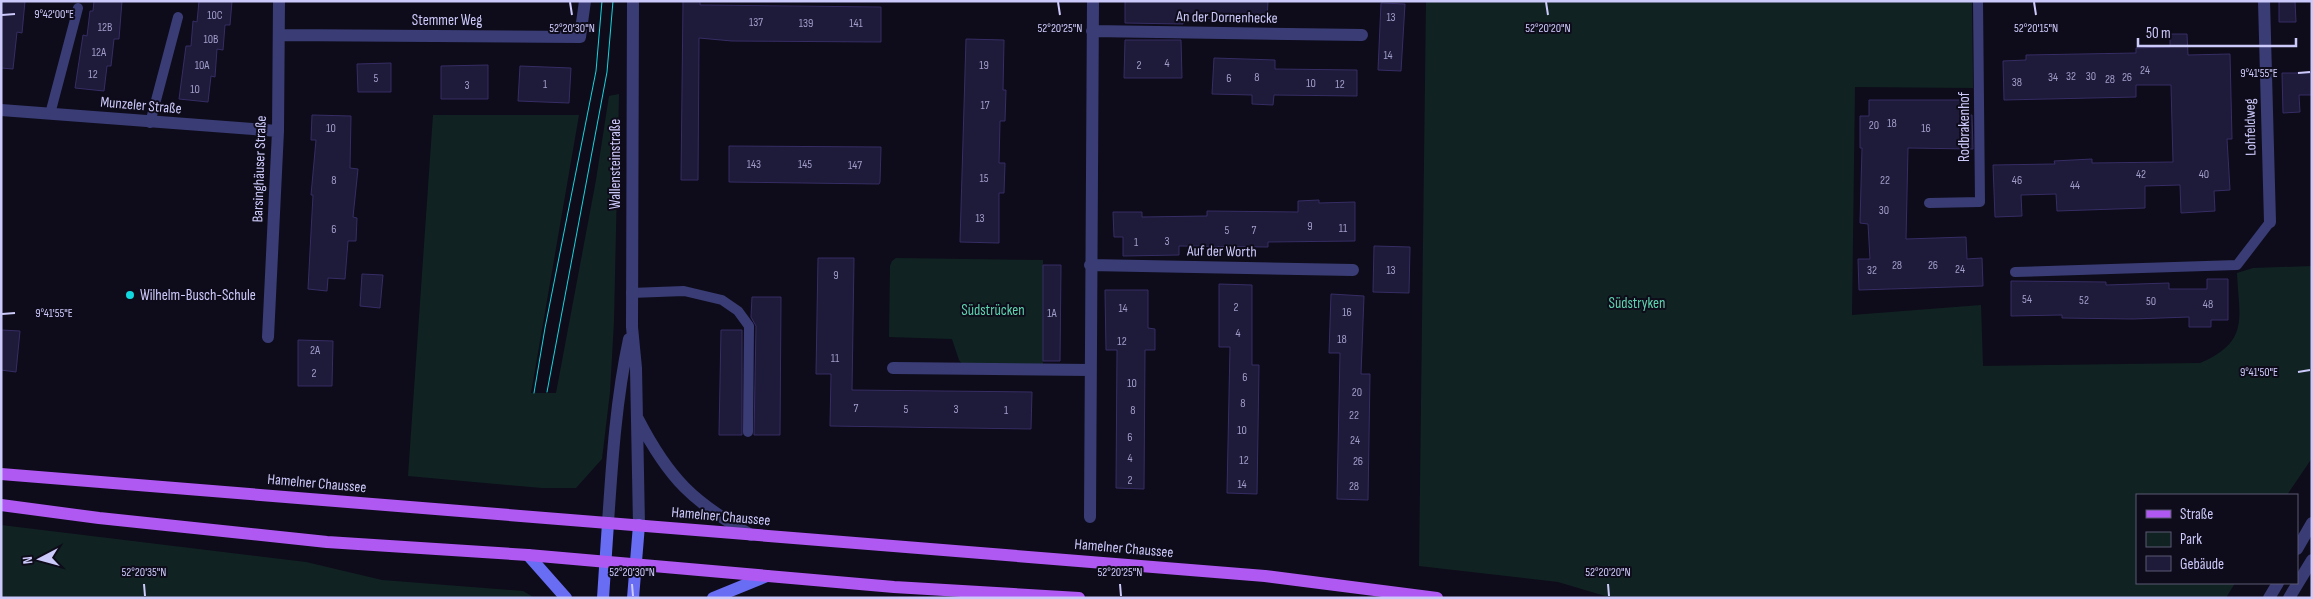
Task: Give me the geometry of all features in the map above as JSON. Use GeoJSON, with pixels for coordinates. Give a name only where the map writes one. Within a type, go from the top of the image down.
{"type":"FeatureCollection","features":[{"type":"Feature","properties":{"kind":"main road","name":"Hamelner Chaussee"},"geometry":{"type":"LineString","coordinates":[[1,474],[1265,576],[1437,598]]}},
{"type":"Feature","properties":{"kind":"main road"},"geometry":{"type":"LineString","coordinates":[[1,505],[99,518],[327,542],[528,555],[894,587],[1079,598]]}},
{"type":"Feature","properties":{"kind":"main road"},"geometry":{"type":"LineString","coordinates":[[602,598],[608,523]]}},
{"type":"Feature","properties":{"kind":"main road"},"geometry":{"type":"LineString","coordinates":[[634,598],[639,525]]}},
{"type":"Feature","properties":{"kind":"main road"},"geometry":{"type":"LineString","coordinates":[[528,555],[566,598]]}},
{"type":"Feature","properties":{"kind":"main road"},"geometry":{"type":"LineString","coordinates":[[713,598],[767,576]]}},
{"type":"Feature","properties":{"kind":"street","name":"Barsinghäuser Straße"},"geometry":{"type":"LineString","coordinates":[[268,337],[278,131],[279,1]]}},
{"type":"Feature","properties":{"kind":"street","name":"Stemmer Weg"},"geometry":{"type":"LineString","coordinates":[[279,35],[580,37],[585,1]]}},
{"type":"Feature","properties":{"kind":"street","name":"Wallensteinstraße"},"geometry":{"type":"LineString","coordinates":[[632,1],[631,292],[636,368],[639,525]]}},
{"type":"Feature","properties":{"kind":"street"},"geometry":{"type":"LineString","coordinates":[[1090,517],[1093,1]]}},
{"type":"Feature","properties":{"kind":"street","name":"Lohfeldweg"},"geometry":{"type":"LineString","coordinates":[[2264,1],[2270,222]]}},
{"type":"Feature","properties":{"kind":"street","name":"An der Dornenhecke"},"geometry":{"type":"LineString","coordinates":[[1092,32],[1362,35]]}},
{"type":"Feature","properties":{"kind":"street","name":"Munzeler Straße"},"geometry":{"type":"LineString","coordinates":[[1,110],[150,123],[278,131]]}},
{"type":"Feature","properties":{"kind":"street","name":"Auf der Worth"},"geometry":{"type":"LineString","coordinates":[[1090,265],[1354,270]]}},
{"type":"Feature","properties":{"kind":"street","name":"Wallensteinstraße"},"geometry":{"type":"LineString","coordinates":[[608,523],[610,478],[623,366],[632,327]]}},
{"type":"Feature","properties":{"kind":"street"},"geometry":{"type":"LineString","coordinates":[[893,368],[1090,370]]}},
{"type":"Feature","properties":{"kind":"street"},"geometry":{"type":"LineString","coordinates":[[637,417],[653,448],[670,473],[681,485],[692,496],[724,519],[751,534]]}},
{"type":"Feature","properties":{"kind":"street"},"geometry":{"type":"LineString","coordinates":[[2298,548],[2312,523]]}},
{"type":"Feature","properties":{"kind":"street"},"geometry":{"type":"LineString","coordinates":[[2298,583],[2312,560]]}},
{"type":"Feature","properties":{"kind":"street"},"geometry":{"type":"LineString","coordinates":[[2269,598],[2277,584]]}},
{"type":"Feature","properties":{"kind":"street"},"geometry":{"type":"LineString","coordinates":[[2289,598],[2297,584]]}},
{"type":"Feature","properties":{"kind":"lane","name":"Rodbrakenhof"},"geometry":{"type":"LineString","coordinates":[[1929,203],[1980,202],[1978,1]]}},
{"type":"Feature","properties":{"kind":"lane"},"geometry":{"type":"LineString","coordinates":[[50,114],[78,8]]}},
{"type":"Feature","properties":{"kind":"lane"},"geometry":{"type":"LineString","coordinates":[[150,123],[178,17]]}},
{"type":"Feature","properties":{"kind":"lane"},"geometry":{"type":"LineString","coordinates":[[2015,272],[2237,265],[2270,222]]}},
{"type":"Feature","properties":{"kind":"lane"},"geometry":{"type":"LineString","coordinates":[[631,292],[684,291],[722,300],[738,312],[749,326],[748,432]]}},
{"type":"Feature","properties":{"kind":"green space","name":"Südstryken"},"geometry":{"type":"Polygon","coordinates":[[[1426,1],[1972,1],[1973,88],[1855,87],[1852,315],[1981,305],[1983,366],[2200,363],[2216,355],[2234,337],[2238,327],[2239,316],[2237,273],[2253,268],[2312,266],[2312,458],[2288,494],[2136,494],[2136,584],[2234,584],[2226,598],[1612,598],[1558,582],[1419,566],[1426,1]]]}},
{"type":"Feature","properties":{"kind":"green space"},"geometry":{"type":"Polygon","coordinates":[[[619,94],[614,321],[610,392],[602,459],[576,488],[542,488],[408,476],[433,115],[579,115],[531,393],[556,393],[596,180],[609,96],[619,94]]]}},
{"type":"Feature","properties":{"kind":"green space","name":"Südstrücken"},"geometry":{"type":"Polygon","coordinates":[[[896,258],[1043,260],[1043,366],[962,364],[952,339],[889,337],[890,266],[896,258]]]}},
{"type":"Feature","properties":{"kind":"green space"},"geometry":{"type":"Polygon","coordinates":[[[1,525],[306,562],[382,580],[523,591],[535,598],[1,598],[1,525]]]}},
{"type":"Feature","properties":{"kind":"building"},"geometry":{"type":"Polygon","coordinates":[[[1,1],[25,1],[22,33],[17,32],[13,69],[1,68],[1,1]]]}},
{"type":"Feature","properties":{"kind":"building"},"geometry":{"type":"Polygon","coordinates":[[[94,1],[122,1],[119,39],[114,39],[111,66],[107,66],[104,91],[75,88],[83,35],[87,36],[90,11],[93,11],[94,1]]]}},
{"type":"Feature","properties":{"kind":"building"},"geometry":{"type":"Polygon","coordinates":[[[199,1],[232,1],[230,25],[225,25],[223,50],[217,49],[215,77],[211,76],[208,102],[179,99],[186,46],[191,46],[193,21],[197,22],[199,1]]]}},
{"type":"Feature","properties":{"kind":"building"},"geometry":{"type":"Polygon","coordinates":[[[683,1],[700,1],[700,5],[881,7],[881,42],[732,41],[699,38],[698,180],[681,180],[683,1]]]}},
{"type":"Feature","properties":{"kind":"building"},"geometry":{"type":"Polygon","coordinates":[[[1125,1],[1268,1],[1267,19],[1183,18],[1183,24],[1125,23],[1125,1]]]}},
{"type":"Feature","properties":{"kind":"building"},"geometry":{"type":"Polygon","coordinates":[[[2279,1],[2295,1],[2296,22],[2279,22],[2279,1]]]}},
{"type":"Feature","properties":{"kind":"building"},"geometry":{"type":"Polygon","coordinates":[[[1381,3],[1405,4],[1401,71],[1378,70],[1381,3]]]}},
{"type":"Feature","properties":{"kind":"building"},"geometry":{"type":"Polygon","coordinates":[[[2170,34],[2187,34],[2188,55],[2230,54],[2232,139],[2227,139],[2230,190],[2214,191],[2215,211],[2181,213],[2180,185],[2145,186],[2145,208],[2057,211],[2056,194],[2021,195],[2022,216],[1995,217],[1993,165],[2055,164],[2054,161],[2092,159],[2092,163],[2173,162],[2171,85],[2136,85],[2136,97],[2004,100],[2003,61],[2026,60],[2026,55],[2136,53],[2136,48],[2170,47],[2170,34]]]}},
{"type":"Feature","properties":{"kind":"building"},"geometry":{"type":"Polygon","coordinates":[[[966,39],[1004,40],[1003,90],[1006,90],[1005,121],[1000,121],[999,163],[1005,163],[1004,193],[999,193],[999,243],[960,242],[966,39]]]}},
{"type":"Feature","properties":{"kind":"building"},"geometry":{"type":"Polygon","coordinates":[[[1125,40],[1181,40],[1182,78],[1124,78],[1125,40]]]}},
{"type":"Feature","properties":{"kind":"building"},"geometry":{"type":"Polygon","coordinates":[[[1214,58],[1275,60],[1275,69],[1357,70],[1357,96],[1274,95],[1273,105],[1252,104],[1252,95],[1212,94],[1214,58]]]}},
{"type":"Feature","properties":{"kind":"building"},"geometry":{"type":"Polygon","coordinates":[[[391,63],[391,92],[358,92],[357,64],[391,63]]]}},
{"type":"Feature","properties":{"kind":"building"},"geometry":{"type":"Polygon","coordinates":[[[488,65],[488,99],[441,99],[441,66],[488,65]]]}},
{"type":"Feature","properties":{"kind":"building"},"geometry":{"type":"Polygon","coordinates":[[[520,66],[571,68],[569,103],[518,101],[520,66]]]}},
{"type":"Feature","properties":{"kind":"building"},"geometry":{"type":"Polygon","coordinates":[[[2282,73],[2312,73],[2312,95],[2299,95],[2300,112],[2283,113],[2282,73]]]}},
{"type":"Feature","properties":{"kind":"building"},"geometry":{"type":"Polygon","coordinates":[[[1869,100],[1963,100],[1963,115],[1972,115],[1973,149],[1908,148],[1906,239],[1966,237],[1967,259],[1982,258],[1983,286],[1859,290],[1858,259],[1870,259],[1868,224],[1860,223],[1862,148],[1860,148],[1860,116],[1869,116],[1869,100]]]}},
{"type":"Feature","properties":{"kind":"building"},"geometry":{"type":"Polygon","coordinates":[[[312,115],[351,116],[350,168],[358,169],[353,217],[357,218],[356,241],[348,241],[345,279],[328,278],[327,291],[308,289],[313,195],[311,195],[316,140],[311,140],[312,115]]]}},
{"type":"Feature","properties":{"kind":"building"},"geometry":{"type":"Polygon","coordinates":[[[729,146],[881,147],[880,182],[879,184],[729,182],[729,146]]]}},
{"type":"Feature","properties":{"kind":"building"},"geometry":{"type":"Polygon","coordinates":[[[1319,200],[1319,203],[1355,202],[1355,241],[1268,242],[1268,247],[1179,246],[1179,255],[1123,256],[1123,237],[1114,237],[1113,212],[1142,212],[1142,217],[1207,216],[1207,211],[1298,212],[1298,201],[1319,200]]]}},
{"type":"Feature","properties":{"kind":"building"},"geometry":{"type":"Polygon","coordinates":[[[1374,246],[1410,247],[1409,293],[1373,292],[1374,246]]]}},
{"type":"Feature","properties":{"kind":"building"},"geometry":{"type":"Polygon","coordinates":[[[818,258],[854,258],[852,390],[1032,392],[1031,429],[830,426],[831,374],[816,374],[818,258]]]}},
{"type":"Feature","properties":{"kind":"building"},"geometry":{"type":"Polygon","coordinates":[[[1043,265],[1061,265],[1060,361],[1043,361],[1043,265]]]}},
{"type":"Feature","properties":{"kind":"building"},"geometry":{"type":"Polygon","coordinates":[[[362,274],[383,275],[380,308],[360,306],[362,274]]]}},
{"type":"Feature","properties":{"kind":"building"},"geometry":{"type":"Polygon","coordinates":[[[2207,279],[2228,279],[2228,320],[2211,320],[2211,327],[2189,327],[2189,317],[2133,319],[2062,318],[2062,315],[2011,316],[2011,281],[2106,282],[2106,285],[2169,283],[2169,289],[2207,289],[2207,279]]]}},
{"type":"Feature","properties":{"kind":"building"},"geometry":{"type":"Polygon","coordinates":[[[1219,284],[1252,285],[1252,365],[1259,365],[1257,494],[1227,493],[1230,347],[1219,347],[1219,284]]]}},
{"type":"Feature","properties":{"kind":"building"},"geometry":{"type":"Polygon","coordinates":[[[1105,290],[1148,290],[1148,328],[1155,329],[1155,350],[1145,350],[1144,489],[1116,488],[1117,350],[1106,350],[1105,290]]]}},
{"type":"Feature","properties":{"kind":"building"},"geometry":{"type":"Polygon","coordinates":[[[1331,294],[1364,296],[1361,374],[1370,374],[1368,500],[1337,499],[1340,353],[1329,353],[1331,294]]]}},
{"type":"Feature","properties":{"kind":"building"},"geometry":{"type":"Polygon","coordinates":[[[752,297],[781,297],[780,435],[754,435],[756,326],[751,317],[752,297]]]}},
{"type":"Feature","properties":{"kind":"building"},"geometry":{"type":"Polygon","coordinates":[[[1,330],[20,331],[16,372],[1,370],[1,330]]]}},
{"type":"Feature","properties":{"kind":"building"},"geometry":{"type":"Polygon","coordinates":[[[721,330],[742,330],[742,435],[719,435],[721,330]]]}},
{"type":"Feature","properties":{"kind":"building"},"geometry":{"type":"Polygon","coordinates":[[[298,340],[333,341],[332,386],[298,386],[298,340]]]}},
{"type":"Feature","properties":{"kind":"tram line"},"geometry":{"type":"LineString","coordinates":[[534,393],[596,71],[602,1]]}},
{"type":"Feature","properties":{"kind":"tram line"},"geometry":{"type":"LineString","coordinates":[[547,392],[607,72],[613,1]]}},
{"type":"Feature","properties":{"kind":"place","name":"Wilhelm-Busch-Schule"},"geometry":{"type":"Point","coordinates":[130,295]}}]}
